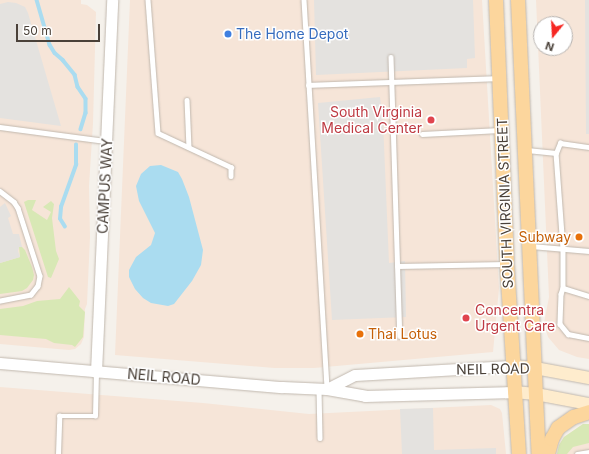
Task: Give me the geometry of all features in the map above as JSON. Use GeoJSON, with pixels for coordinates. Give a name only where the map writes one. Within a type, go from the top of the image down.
{"type":"FeatureCollection","features":[{"type":"Feature","properties":{"kind":"main road","name":"SOUTH VIRGINIA STREET"},"geometry":{"type":"LineString","coordinates":[[496,0],[507,264],[519,454]]}},
{"type":"Feature","properties":{"kind":"main road","name":"SOUTH VIRGINIA STREET"},"geometry":{"type":"LineString","coordinates":[[518,0],[538,454]]}},
{"type":"Feature","properties":{"kind":"main road","name":"NEIL ROAD"},"geometry":{"type":"LineString","coordinates":[[513,366],[535,368],[589,378]]}},
{"type":"Feature","properties":{"kind":"main road","name":"NEIL ROAD"},"geometry":{"type":"LineString","coordinates":[[514,392],[536,394],[589,404]]}},
{"type":"Feature","properties":{"kind":"main road"},"geometry":{"type":"LineString","coordinates":[[548,454],[552,439],[558,428],[574,417],[589,412]]}},
{"type":"Feature","properties":{"kind":"street","name":"CAMPUS WAY"},"geometry":{"type":"LineString","coordinates":[[96,372],[112,0]]}},
{"type":"Feature","properties":{"kind":"street","name":"NEIL ROAD"},"geometry":{"type":"LineString","coordinates":[[0,363],[96,372],[323,389],[377,397],[514,392]]}},
{"type":"Feature","properties":{"kind":"street","name":"NEIL ROAD"},"geometry":{"type":"LineString","coordinates":[[323,389],[355,375],[513,366]]}},
{"type":"Feature","properties":{"kind":"lane"},"geometry":{"type":"LineString","coordinates":[[148,0],[158,133],[231,167],[232,176]]}},
{"type":"Feature","properties":{"kind":"lane"},"geometry":{"type":"LineString","coordinates":[[304,0],[323,389],[320,438]]}},
{"type":"Feature","properties":{"kind":"lane"},"geometry":{"type":"LineString","coordinates":[[391,57],[400,336]]}},
{"type":"Feature","properties":{"kind":"lane"},"geometry":{"type":"LineString","coordinates":[[308,85],[500,78]]}},
{"type":"Feature","properties":{"kind":"lane"},"geometry":{"type":"LineString","coordinates":[[187,100],[189,147]]}},
{"type":"Feature","properties":{"kind":"lane"},"geometry":{"type":"LineString","coordinates":[[0,127],[107,142]]}},
{"type":"Feature","properties":{"kind":"lane"},"geometry":{"type":"LineString","coordinates":[[422,134],[502,130]]}},
{"type":"Feature","properties":{"kind":"lane"},"geometry":{"type":"LineString","coordinates":[[589,147],[560,143],[556,153],[563,249],[560,324],[568,334],[589,338]]}},
{"type":"Feature","properties":{"kind":"lane"},"geometry":{"type":"LineString","coordinates":[[525,150],[556,153]]}},
{"type":"Feature","properties":{"kind":"lane"},"geometry":{"type":"LineString","coordinates":[[0,191],[14,202],[18,208],[40,276],[38,286],[31,295],[0,301]]}},
{"type":"Feature","properties":{"kind":"lane"},"geometry":{"type":"LineString","coordinates":[[530,246],[589,251]]}},
{"type":"Feature","properties":{"kind":"lane"},"geometry":{"type":"LineString","coordinates":[[397,266],[507,264]]}},
{"type":"Feature","properties":{"kind":"lane"},"geometry":{"type":"LineString","coordinates":[[562,288],[589,296]]}},
{"type":"Feature","properties":{"kind":"lane"},"geometry":{"type":"LineString","coordinates":[[58,454],[59,416],[95,416],[96,372]]}},
{"type":"Feature","properties":{"kind":"lane"},"geometry":{"type":"LineString","coordinates":[[577,454],[589,452]]}},
{"type":"Feature","properties":{"kind":"shaded area"},"geometry":{"type":"Polygon","coordinates":[[[0,0],[81,0],[81,4],[87,5],[96,12],[93,123],[89,186],[90,237],[87,304],[85,309],[84,337],[81,344],[75,349],[69,350],[0,344],[0,0]]]}},
{"type":"Feature","properties":{"kind":"shaded area"},"geometry":{"type":"Polygon","coordinates":[[[130,0],[482,0],[499,288],[493,352],[314,368],[274,368],[115,355],[130,0]]]}},
{"type":"Feature","properties":{"kind":"shaded area"},"geometry":{"type":"Polygon","coordinates":[[[314,0],[473,0],[475,58],[467,59],[467,68],[316,75],[314,0]]]}},
{"type":"Feature","properties":{"kind":"shaded area"},"geometry":{"type":"Polygon","coordinates":[[[536,0],[589,0],[589,359],[577,357],[559,350],[548,337],[544,323],[549,297],[538,56],[573,56],[573,16],[537,16],[536,0]]]}},
{"type":"Feature","properties":{"kind":"shaded area"},"geometry":{"type":"Polygon","coordinates":[[[585,0],[589,0],[589,134],[586,134],[585,0]]]}},
{"type":"Feature","properties":{"kind":"shaded area"},"geometry":{"type":"Polygon","coordinates":[[[8,2],[16,3],[25,7],[28,13],[61,126],[0,118],[0,4],[8,2]]]}},
{"type":"Feature","properties":{"kind":"shaded area"},"geometry":{"type":"Polygon","coordinates":[[[380,97],[383,121],[389,263],[405,261],[406,317],[332,320],[318,103],[380,97]]]}},
{"type":"Feature","properties":{"kind":"shaded area"},"geometry":{"type":"Polygon","coordinates":[[[5,203],[11,216],[8,218],[13,234],[19,234],[22,247],[19,247],[18,251],[20,257],[0,263],[0,207],[5,203]]]}},
{"type":"Feature","properties":{"kind":"shaded area"},"geometry":{"type":"Polygon","coordinates":[[[0,387],[203,403],[309,414],[491,405],[500,409],[502,413],[506,454],[0,454],[0,387]]]}},
{"type":"Feature","properties":{"kind":"shaded area"},"geometry":{"type":"Polygon","coordinates":[[[433,408],[434,450],[496,448],[496,454],[402,454],[400,409],[433,408]]]}},
{"type":"Feature","properties":{"kind":"shaded area"},"geometry":{"type":"Polygon","coordinates":[[[583,424],[589,424],[589,454],[557,454],[559,445],[564,437],[583,424]]]}},
{"type":"Feature","properties":{"kind":"green space"},"geometry":{"type":"Polygon","coordinates":[[[28,200],[36,200],[32,210],[47,220],[51,212],[43,207],[51,201],[54,204],[52,218],[56,251],[59,259],[51,278],[48,277],[24,202],[28,200]]]}},
{"type":"Feature","properties":{"kind":"green space"},"geometry":{"type":"Polygon","coordinates":[[[19,247],[22,247],[25,250],[32,267],[34,275],[33,280],[27,288],[22,291],[0,294],[0,263],[20,257],[19,247]]]}},
{"type":"Feature","properties":{"kind":"green space"},"geometry":{"type":"Polygon","coordinates":[[[69,287],[80,301],[79,306],[85,312],[83,337],[75,347],[72,345],[54,343],[46,339],[0,335],[0,309],[23,306],[37,301],[60,299],[69,287]]]}},
{"type":"Feature","properties":{"kind":"green space"},"geometry":{"type":"Polygon","coordinates":[[[583,424],[589,424],[589,443],[573,447],[567,454],[557,454],[559,445],[564,437],[583,424]]]}},
{"type":"Feature","properties":{"kind":"water"},"geometry":{"type":"Polygon","coordinates":[[[161,165],[178,172],[182,179],[189,197],[203,250],[201,265],[192,281],[174,304],[168,306],[151,303],[143,298],[135,289],[129,277],[129,270],[136,257],[151,245],[155,233],[139,201],[136,186],[141,174],[150,166],[161,165]]]}},
{"type":"Feature","properties":{"kind":"waterway"},"geometry":{"type":"LineString","coordinates":[[37,0],[50,45],[55,53],[63,60],[75,75],[78,87],[86,99],[86,113],[81,129]]}},
{"type":"Feature","properties":{"kind":"waterway"},"geometry":{"type":"LineString","coordinates":[[65,227],[60,219],[61,207],[76,165],[76,145]]}},
{"type":"Feature","properties":{"kind":"place","name":"The Home Depot"},"geometry":{"type":"Point","coordinates":[228,34]}},
{"type":"Feature","properties":{"kind":"place","name":"South Virginia Medical Center"},"geometry":{"type":"Point","coordinates":[431,120]}},
{"type":"Feature","properties":{"kind":"place","name":"Subway"},"geometry":{"type":"Point","coordinates":[579,237]}},
{"type":"Feature","properties":{"kind":"place","name":"Concentra Urgent Care"},"geometry":{"type":"Point","coordinates":[466,318]}},
{"type":"Feature","properties":{"kind":"place","name":"Thai Lotus"},"geometry":{"type":"Point","coordinates":[360,334]}}]}
